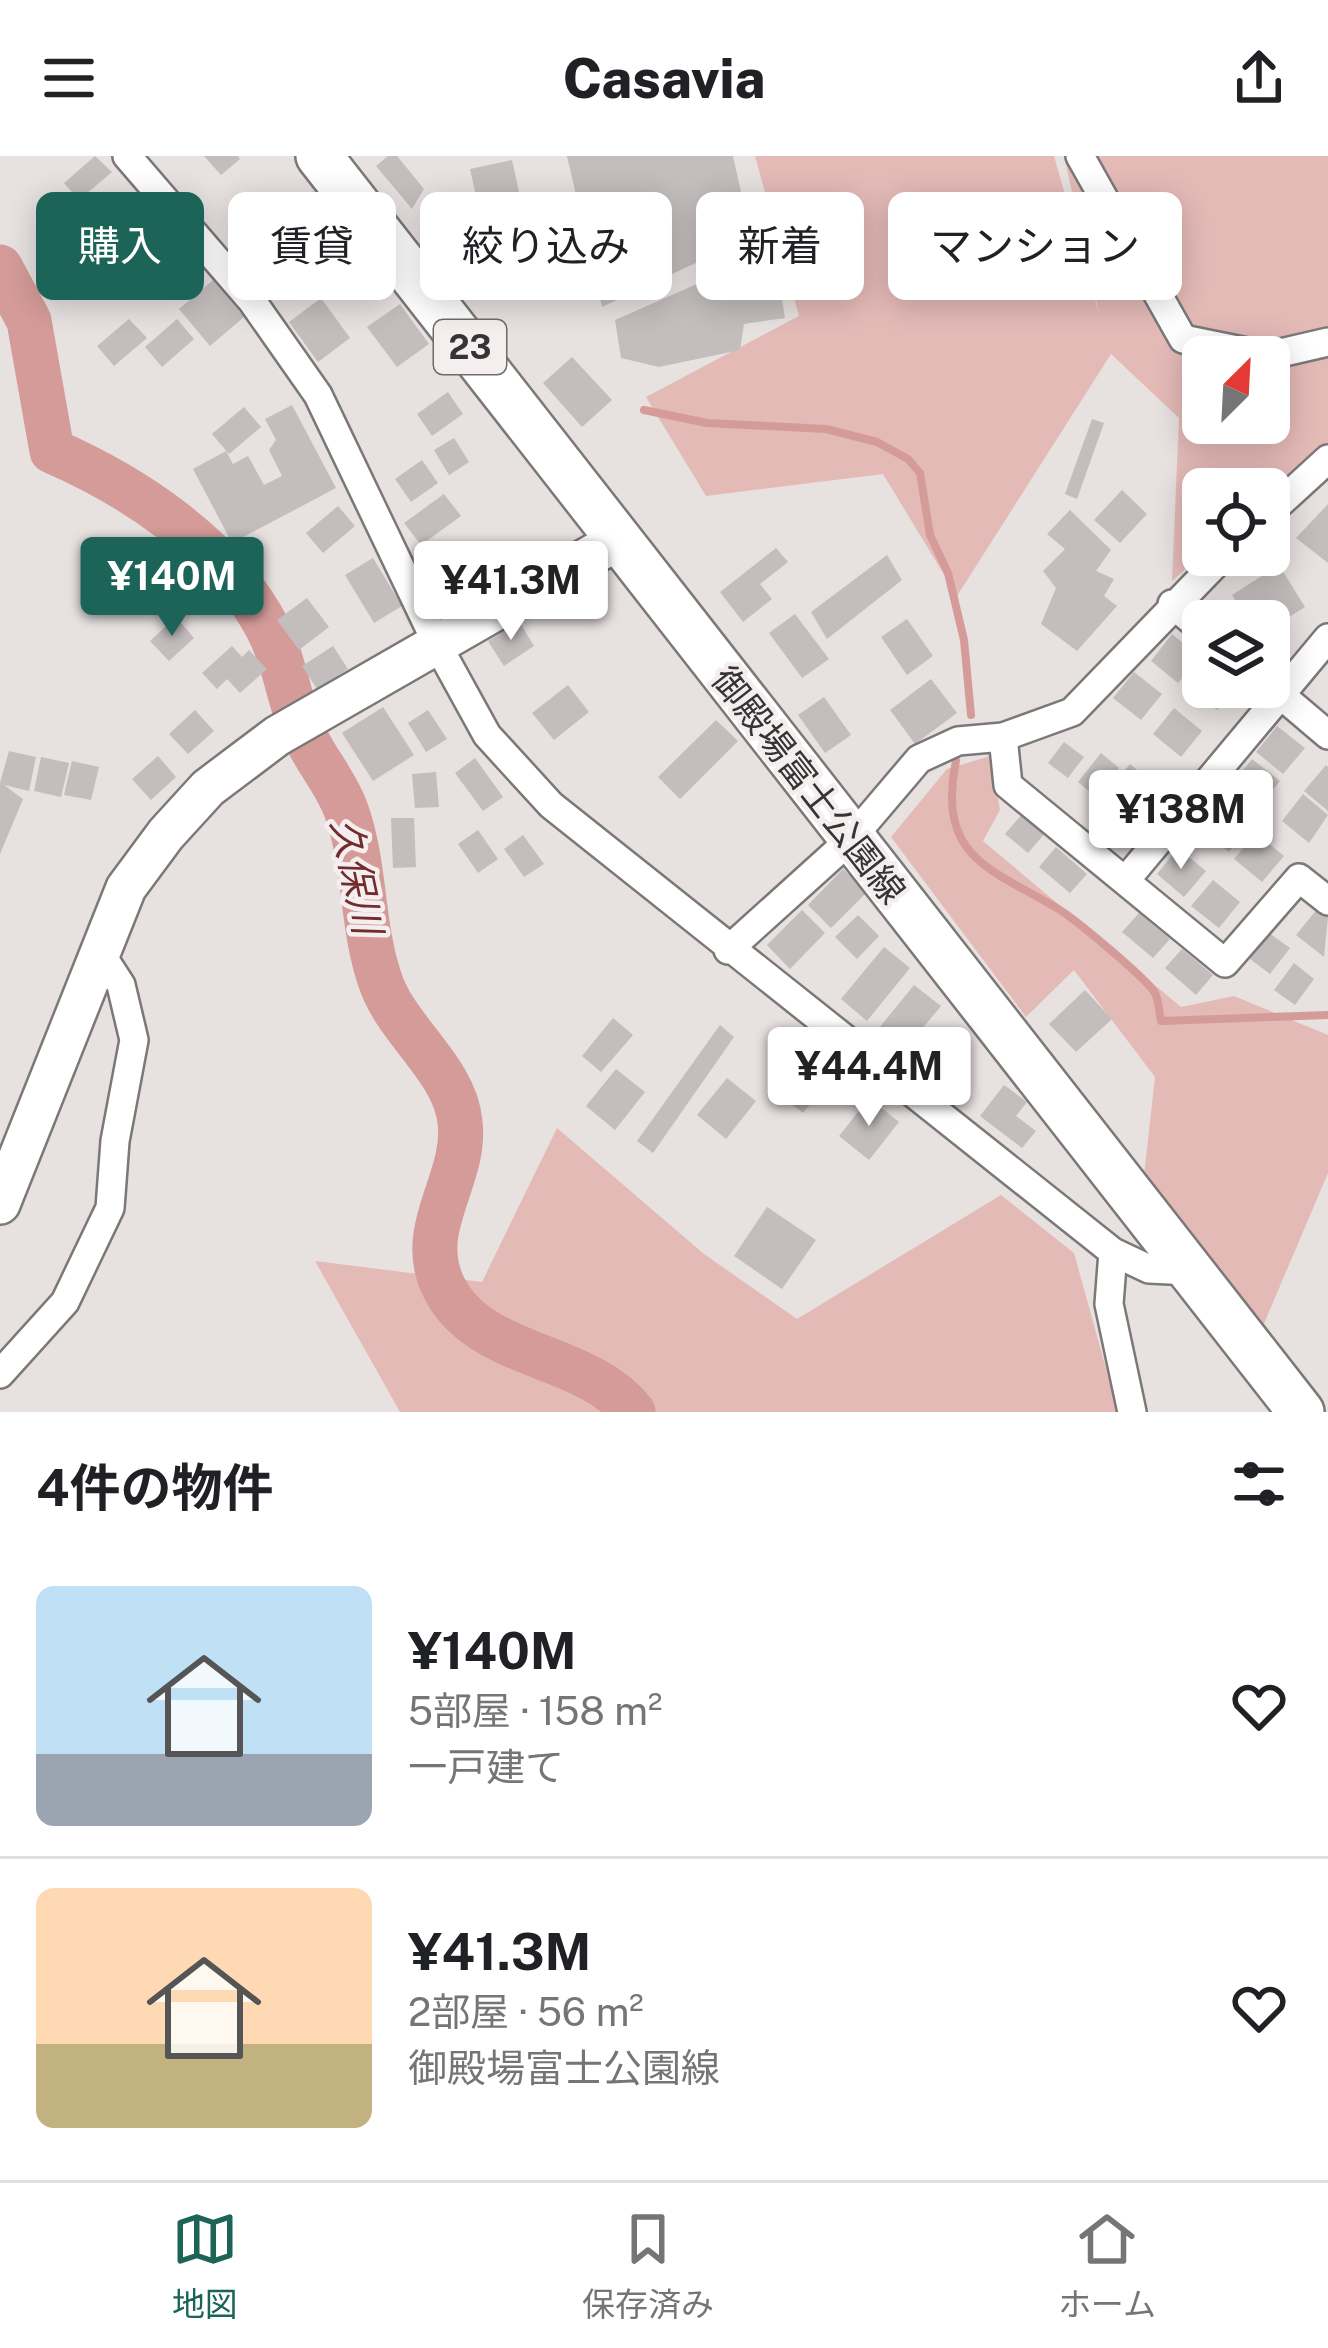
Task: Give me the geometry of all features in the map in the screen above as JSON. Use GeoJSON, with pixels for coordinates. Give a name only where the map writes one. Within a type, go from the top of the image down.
{"type":"FeatureCollection","features":[{"type":"Feature","properties":{"kind":"main road","name":"御殿場富士公園線"},"geometry":{"type":"LineString","coordinates":[[319,156],[1301,1412]]}},
{"type":"Feature","properties":{"kind":"street"},"geometry":{"type":"LineString","coordinates":[[127,156],[251,301],[318,395],[438,646],[487,735],[551,805],[1113,1252],[1149,1269],[1191,1271]]}},
{"type":"Feature","properties":{"kind":"street"},"geometry":{"type":"LineString","coordinates":[[1080,156],[1183,338],[1267,356],[1328,342]]}},
{"type":"Feature","properties":{"kind":"street"},"geometry":{"type":"LineString","coordinates":[[1290,494],[1328,459]]}},
{"type":"Feature","properties":{"kind":"street"},"geometry":{"type":"LineString","coordinates":[[0,1204],[126,888],[208,788],[277,736],[620,539]]}},
{"type":"Feature","properties":{"kind":"street"},"geometry":{"type":"LineString","coordinates":[[728,950],[850,839],[920,759],[958,741],[1003,737],[1072,712],[1202,576]]}},
{"type":"Feature","properties":{"kind":"street"},"geometry":{"type":"LineString","coordinates":[[1172,604],[1182,612]]}},
{"type":"Feature","properties":{"kind":"street"},"geometry":{"type":"LineString","coordinates":[[1290,674],[1328,638]]}},
{"type":"Feature","properties":{"kind":"street"},"geometry":{"type":"LineString","coordinates":[[1290,703],[1328,735]]}},
{"type":"Feature","properties":{"kind":"street"},"geometry":{"type":"LineString","coordinates":[[1125,880],[1259,708]]}},
{"type":"Feature","properties":{"kind":"street"},"geometry":{"type":"LineString","coordinates":[[1003,737],[1008,785],[1225,963],[1299,878],[1328,901]]}},
{"type":"Feature","properties":{"kind":"street"},"geometry":{"type":"LineString","coordinates":[[0,1374],[65,1302],[110,1208],[115,1141],[134,1040],[121,985],[100,954]]}},
{"type":"Feature","properties":{"kind":"street"},"geometry":{"type":"LineString","coordinates":[[1113,1252],[1109,1304],[1132,1412]]}},
{"type":"Feature","properties":{"kind":"shaded area"},"geometry":{"type":"Polygon","coordinates":[[[755,156],[1054,156],[1064,192],[888,192],[888,300],[1095,300],[1100,317],[1096,300],[1182,300],[1182,192],[1072,192],[1064,156],[1328,156],[1328,443],[1290,477],[1290,468],[1182,468],[1182,572],[1172,581],[1179,418],[1111,354],[957,596],[883,474],[706,496],[646,397],[799,316],[795,300],[864,300],[864,192],[765,192],[755,156]]]}},
{"type":"Feature","properties":{"kind":"shaded area"},"geometry":{"type":"Polygon","coordinates":[[[990,756],[1000,810],[983,841],[1181,1007],[1234,996],[1328,1035],[1328,1173],[1263,1326],[1144,1175],[1155,1077],[1074,970],[1026,1017],[891,837],[947,769],[990,756]]]}},
{"type":"Feature","properties":{"kind":"shaded area"},"geometry":{"type":"Polygon","coordinates":[[[557,1128],[704,1254],[797,1319],[1001,1195],[1074,1253],[1118,1412],[400,1412],[315,1261],[482,1282],[557,1128]]]}},
{"type":"Feature","properties":{"kind":"building"},"geometry":{"type":"Polygon","coordinates":[[[95,156],[112,172],[88,192],[72,192],[64,183],[95,156]]]}},
{"type":"Feature","properties":{"kind":"building"},"geometry":{"type":"Polygon","coordinates":[[[204,156],[238,156],[240,159],[221,175],[204,156]]]}},
{"type":"Feature","properties":{"kind":"building"},"geometry":{"type":"Polygon","coordinates":[[[388,156],[397,156],[424,189],[412,209],[376,166],[388,156]]]}},
{"type":"Feature","properties":{"kind":"building"},"geometry":{"type":"Polygon","coordinates":[[[567,156],[733,156],[741,192],[696,192],[696,263],[672,274],[672,192],[575,192],[567,156]]]}},
{"type":"Feature","properties":{"kind":"building"},"geometry":{"type":"Polygon","coordinates":[[[512,160],[519,192],[475,192],[470,169],[512,160]]]}},
{"type":"Feature","properties":{"kind":"building"},"geometry":{"type":"Polygon","coordinates":[[[213,280],[244,317],[210,346],[179,309],[190,300],[204,300],[204,288],[213,280]]]}},
{"type":"Feature","properties":{"kind":"building"},"geometry":{"type":"Polygon","coordinates":[[[696,284],[696,300],[782,300],[785,318],[744,324],[740,350],[659,367],[621,358],[615,320],[660,300],[672,300],[672,295],[696,284]]]}},
{"type":"Feature","properties":{"kind":"building"},"geometry":{"type":"Polygon","coordinates":[[[322,300],[350,338],[318,362],[289,322],[322,300]]]}},
{"type":"Feature","properties":{"kind":"building"},"geometry":{"type":"Polygon","coordinates":[[[400,304],[429,344],[397,367],[367,327],[400,304]]]}},
{"type":"Feature","properties":{"kind":"building"},"geometry":{"type":"Polygon","coordinates":[[[129,319],[147,338],[114,366],[97,346],[129,319]]]}},
{"type":"Feature","properties":{"kind":"building"},"geometry":{"type":"Polygon","coordinates":[[[177,319],[194,339],[162,367],[145,347],[177,319]]]}},
{"type":"Feature","properties":{"kind":"building"},"geometry":{"type":"Polygon","coordinates":[[[572,357],[612,400],[582,427],[543,383],[572,357]]]}},
{"type":"Feature","properties":{"kind":"building"},"geometry":{"type":"Polygon","coordinates":[[[448,392],[463,414],[432,436],[417,414],[448,392]]]}},
{"type":"Feature","properties":{"kind":"building"},"geometry":{"type":"Polygon","coordinates":[[[292,405],[336,488],[232,543],[193,469],[226,451],[233,464],[248,456],[264,485],[282,476],[269,450],[276,440],[265,419],[292,405]]]}},
{"type":"Feature","properties":{"kind":"building"},"geometry":{"type":"Polygon","coordinates":[[[244,407],[261,427],[229,454],[212,434],[244,407]]]}},
{"type":"Feature","properties":{"kind":"building"},"geometry":{"type":"Polygon","coordinates":[[[1092,419],[1104,423],[1077,499],[1065,494],[1092,419]]]}},
{"type":"Feature","properties":{"kind":"building"},"geometry":{"type":"Polygon","coordinates":[[[454,438],[469,462],[449,475],[434,450],[454,438]]]}},
{"type":"Feature","properties":{"kind":"building"},"geometry":{"type":"Polygon","coordinates":[[[422,460],[438,483],[411,502],[395,479],[422,460]]]}},
{"type":"Feature","properties":{"kind":"building"},"geometry":{"type":"Polygon","coordinates":[[[1122,490],[1147,514],[1120,543],[1094,520],[1122,490]]]}},
{"type":"Feature","properties":{"kind":"building"},"geometry":{"type":"Polygon","coordinates":[[[444,494],[461,516],[421,545],[404,523],[444,494]]]}},
{"type":"Feature","properties":{"kind":"building"},"geometry":{"type":"Polygon","coordinates":[[[1328,504],[1328,563],[1296,538],[1328,504]]]}},
{"type":"Feature","properties":{"kind":"building"},"geometry":{"type":"Polygon","coordinates":[[[338,506],[355,526],[323,553],[306,533],[338,506]]]}},
{"type":"Feature","properties":{"kind":"building"},"geometry":{"type":"Polygon","coordinates":[[[1070,510],[1111,550],[1096,571],[1114,579],[1104,596],[1117,606],[1077,651],[1041,624],[1056,588],[1043,571],[1065,549],[1047,534],[1070,510]]]}},
{"type":"Feature","properties":{"kind":"building"},"geometry":{"type":"Polygon","coordinates":[[[447,545],[462,570],[431,589],[416,565],[447,545]]]}},
{"type":"Feature","properties":{"kind":"building"},"geometry":{"type":"Polygon","coordinates":[[[776,548],[788,562],[760,584],[772,599],[743,622],[720,592],[776,548]]]}},
{"type":"Feature","properties":{"kind":"building"},"geometry":{"type":"Polygon","coordinates":[[[887,555],[902,580],[827,639],[811,612],[887,555]]]}},
{"type":"Feature","properties":{"kind":"building"},"geometry":{"type":"Polygon","coordinates":[[[373,558],[402,606],[374,623],[345,575],[373,558]]]}},
{"type":"Feature","properties":{"kind":"building"},"geometry":{"type":"Polygon","coordinates":[[[1262,576],[1286,576],[1305,607],[1290,617],[1290,600],[1235,600],[1232,595],[1262,576]]]}},
{"type":"Feature","properties":{"kind":"building"},"geometry":{"type":"Polygon","coordinates":[[[466,578],[482,603],[451,622],[435,598],[466,578]]]}},
{"type":"Feature","properties":{"kind":"building"},"geometry":{"type":"Polygon","coordinates":[[[307,598],[329,627],[299,650],[277,620],[307,598]]]}},
{"type":"Feature","properties":{"kind":"building"},"geometry":{"type":"Polygon","coordinates":[[[795,614],[829,659],[802,678],[769,633],[795,614]]]}},
{"type":"Feature","properties":{"kind":"building"},"geometry":{"type":"Polygon","coordinates":[[[176,617],[194,638],[169,661],[150,641],[176,617]]]}},
{"type":"Feature","properties":{"kind":"building"},"geometry":{"type":"Polygon","coordinates":[[[907,619],[933,656],[907,675],[881,637],[907,619]]]}},
{"type":"Feature","properties":{"kind":"building"},"geometry":{"type":"Polygon","coordinates":[[[519,621],[534,646],[504,666],[488,641],[519,621]]]}},
{"type":"Feature","properties":{"kind":"building"},"geometry":{"type":"Polygon","coordinates":[[[1172,634],[1182,642],[1178,683],[1151,661],[1172,634]]]}},
{"type":"Feature","properties":{"kind":"building"},"geometry":{"type":"Polygon","coordinates":[[[232,646],[242,657],[249,650],[267,669],[240,693],[227,679],[217,689],[202,673],[232,646]]]}},
{"type":"Feature","properties":{"kind":"building"},"geometry":{"type":"Polygon","coordinates":[[[333,646],[348,669],[317,689],[302,666],[333,646]]]}},
{"type":"Feature","properties":{"kind":"building"},"geometry":{"type":"Polygon","coordinates":[[[1134,672],[1162,694],[1141,720],[1113,698],[1134,672]]]}},
{"type":"Feature","properties":{"kind":"building"},"geometry":{"type":"Polygon","coordinates":[[[931,679],[957,713],[915,744],[890,710],[931,679]]]}},
{"type":"Feature","properties":{"kind":"building"},"geometry":{"type":"Polygon","coordinates":[[[568,685],[589,712],[554,740],[532,713],[568,685]]]}},
{"type":"Feature","properties":{"kind":"building"},"geometry":{"type":"Polygon","coordinates":[[[824,697],[851,735],[825,753],[798,715],[824,697]]]}},
{"type":"Feature","properties":{"kind":"building"},"geometry":{"type":"Polygon","coordinates":[[[383,707],[414,755],[373,781],[342,733],[383,707]]]}},
{"type":"Feature","properties":{"kind":"building"},"geometry":{"type":"Polygon","coordinates":[[[1174,708],[1202,731],[1181,757],[1153,734],[1174,708]]]}},
{"type":"Feature","properties":{"kind":"building"},"geometry":{"type":"Polygon","coordinates":[[[195,710],[214,731],[188,754],[169,734],[195,710]]]}},
{"type":"Feature","properties":{"kind":"building"},"geometry":{"type":"Polygon","coordinates":[[[428,710],[447,739],[426,752],[408,723],[428,710]]]}},
{"type":"Feature","properties":{"kind":"building"},"geometry":{"type":"Polygon","coordinates":[[[716,720],[738,741],[680,799],[658,777],[716,720]]]}},
{"type":"Feature","properties":{"kind":"building"},"geometry":{"type":"Polygon","coordinates":[[[1277,726],[1305,748],[1283,774],[1256,752],[1277,726]]]}},
{"type":"Feature","properties":{"kind":"building"},"geometry":{"type":"Polygon","coordinates":[[[1064,742],[1084,757],[1068,778],[1048,763],[1064,742]]]}},
{"type":"Feature","properties":{"kind":"building"},"geometry":{"type":"Polygon","coordinates":[[[9,751],[36,757],[29,791],[4,785],[23,799],[0,854],[0,783],[9,751]]]}},
{"type":"Feature","properties":{"kind":"building"},"geometry":{"type":"Polygon","coordinates":[[[1101,753],[1119,768],[1096,797],[1078,782],[1101,753]]]}},
{"type":"Feature","properties":{"kind":"building"},"geometry":{"type":"Polygon","coordinates":[[[158,756],[176,777],[151,800],[132,779],[158,756]]]}},
{"type":"Feature","properties":{"kind":"building"},"geometry":{"type":"Polygon","coordinates":[[[41,757],[69,763],[61,797],[34,791],[41,757]]]}},
{"type":"Feature","properties":{"kind":"building"},"geometry":{"type":"Polygon","coordinates":[[[475,758],[503,797],[483,811],[455,773],[475,758]]]}},
{"type":"Feature","properties":{"kind":"building"},"geometry":{"type":"Polygon","coordinates":[[[1252,759],[1280,781],[1258,807],[1231,785],[1252,759]]]}},
{"type":"Feature","properties":{"kind":"building"},"geometry":{"type":"Polygon","coordinates":[[[72,761],[99,767],[91,800],[64,795],[72,761]]]}},
{"type":"Feature","properties":{"kind":"building"},"geometry":{"type":"Polygon","coordinates":[[[1130,764],[1157,787],[1136,813],[1109,790],[1130,764]]]}},
{"type":"Feature","properties":{"kind":"building"},"geometry":{"type":"Polygon","coordinates":[[[1328,767],[1328,811],[1304,791],[1328,767]]]}},
{"type":"Feature","properties":{"kind":"building"},"geometry":{"type":"Polygon","coordinates":[[[436,772],[439,807],[415,808],[412,774],[436,772]]]}},
{"type":"Feature","properties":{"kind":"building"},"geometry":{"type":"Polygon","coordinates":[[[1303,794],[1328,815],[1309,843],[1282,821],[1303,794]]]}},
{"type":"Feature","properties":{"kind":"building"},"geometry":{"type":"Polygon","coordinates":[[[1223,804],[1250,826],[1229,852],[1201,830],[1223,804]]]}},
{"type":"Feature","properties":{"kind":"building"},"geometry":{"type":"Polygon","coordinates":[[[1023,813],[1046,832],[1028,853],[1005,834],[1023,813]]]}},
{"type":"Feature","properties":{"kind":"building"},"geometry":{"type":"Polygon","coordinates":[[[391,818],[414,818],[416,867],[393,868],[391,818]]]}},
{"type":"Feature","properties":{"kind":"building"},"geometry":{"type":"Polygon","coordinates":[[[478,830],[498,859],[478,873],[458,844],[478,830]]]}},
{"type":"Feature","properties":{"kind":"building"},"geometry":{"type":"Polygon","coordinates":[[[1256,833],[1284,856],[1262,882],[1234,859],[1256,833]]]}},
{"type":"Feature","properties":{"kind":"building"},"geometry":{"type":"Polygon","coordinates":[[[523,835],[544,864],[524,877],[504,849],[523,835]]]}},
{"type":"Feature","properties":{"kind":"building"},"geometry":{"type":"Polygon","coordinates":[[[1056,847],[1087,874],[1070,893],[1039,867],[1056,847]]]}},
{"type":"Feature","properties":{"kind":"building"},"geometry":{"type":"Polygon","coordinates":[[[1178,848],[1206,871],[1184,897],[1157,874],[1178,848]]]}},
{"type":"Feature","properties":{"kind":"building"},"geometry":{"type":"Polygon","coordinates":[[[843,869],[867,892],[831,928],[808,905],[843,869]]]}},
{"type":"Feature","properties":{"kind":"building"},"geometry":{"type":"Polygon","coordinates":[[[1213,880],[1240,902],[1219,928],[1191,906],[1213,880]]]}},
{"type":"Feature","properties":{"kind":"building"},"geometry":{"type":"Polygon","coordinates":[[[1318,908],[1328,917],[1324,957],[1296,935],[1318,908]]]}},
{"type":"Feature","properties":{"kind":"building"},"geometry":{"type":"Polygon","coordinates":[[[802,910],[825,933],[790,969],[767,945],[802,910]]]}},
{"type":"Feature","properties":{"kind":"building"},"geometry":{"type":"Polygon","coordinates":[[[1139,913],[1170,939],[1153,958],[1122,932],[1139,913]]]}},
{"type":"Feature","properties":{"kind":"building"},"geometry":{"type":"Polygon","coordinates":[[[858,915],[879,936],[857,959],[835,937],[858,915]]]}},
{"type":"Feature","properties":{"kind":"building"},"geometry":{"type":"Polygon","coordinates":[[[1269,933],[1290,948],[1270,974],[1250,959],[1269,933]]]}},
{"type":"Feature","properties":{"kind":"building"},"geometry":{"type":"Polygon","coordinates":[[[884,947],[910,968],[867,1021],[841,999],[884,947]]]}},
{"type":"Feature","properties":{"kind":"building"},"geometry":{"type":"Polygon","coordinates":[[[1182,949],[1213,975],[1196,995],[1165,968],[1182,949]]]}},
{"type":"Feature","properties":{"kind":"building"},"geometry":{"type":"Polygon","coordinates":[[[1294,963],[1314,979],[1295,1005],[1274,990],[1294,963]]]}},
{"type":"Feature","properties":{"kind":"building"},"geometry":{"type":"Polygon","coordinates":[[[914,985],[941,1006],[897,1059],[871,1038],[914,985]]]}},
{"type":"Feature","properties":{"kind":"building"},"geometry":{"type":"Polygon","coordinates":[[[1085,990],[1112,1019],[1076,1052],[1049,1024],[1085,990]]]}},
{"type":"Feature","properties":{"kind":"building"},"geometry":{"type":"Polygon","coordinates":[[[613,1018],[633,1035],[601,1072],[582,1056],[613,1018]]]}},
{"type":"Feature","properties":{"kind":"building"},"geometry":{"type":"Polygon","coordinates":[[[720,1025],[734,1037],[653,1153],[637,1141],[720,1025]]]}},
{"type":"Feature","properties":{"kind":"building"},"geometry":{"type":"Polygon","coordinates":[[[803,1053],[833,1076],[803,1113],[773,1090],[803,1053]]]}},
{"type":"Feature","properties":{"kind":"building"},"geometry":{"type":"Polygon","coordinates":[[[616,1069],[645,1092],[615,1130],[586,1106],[616,1069]]]}},
{"type":"Feature","properties":{"kind":"building"},"geometry":{"type":"Polygon","coordinates":[[[727,1078],[756,1101],[726,1139],[697,1115],[727,1078]]]}},
{"type":"Feature","properties":{"kind":"building"},"geometry":{"type":"Polygon","coordinates":[[[1004,1085],[1027,1102],[1016,1116],[1036,1131],[1022,1148],[980,1116],[1004,1085]]]}},
{"type":"Feature","properties":{"kind":"building"},"geometry":{"type":"Polygon","coordinates":[[[869,1098],[899,1122],[869,1160],[839,1136],[869,1098]]]}},
{"type":"Feature","properties":{"kind":"building"},"geometry":{"type":"Polygon","coordinates":[[[767,1207],[816,1240],[782,1289],[734,1256],[767,1207]]]}},
{"type":"Feature","properties":{"kind":"waterway","name":"久保川"},"geometry":{"type":"LineString","coordinates":[[0,267],[29,321],[52,451],[145,501],[202,545],[249,598],[273,639],[302,730],[346,810],[380,980],[456,1103],[460,1122],[457,1162],[435,1240],[441,1281],[456,1307],[478,1326],[587,1376],[633,1412]]}},
{"type":"Feature","properties":{"kind":"waterway"},"geometry":{"type":"LineString","coordinates":[[644,410],[707,423],[826,429],[877,442],[908,459],[920,473],[930,535],[948,573],[964,640],[971,715]]}},
{"type":"Feature","properties":{"kind":"waterway"},"geometry":{"type":"LineString","coordinates":[[956,761],[954,819],[974,855],[1064,913],[1124,962],[1155,993],[1161,1021],[1328,1015]]}}]}
